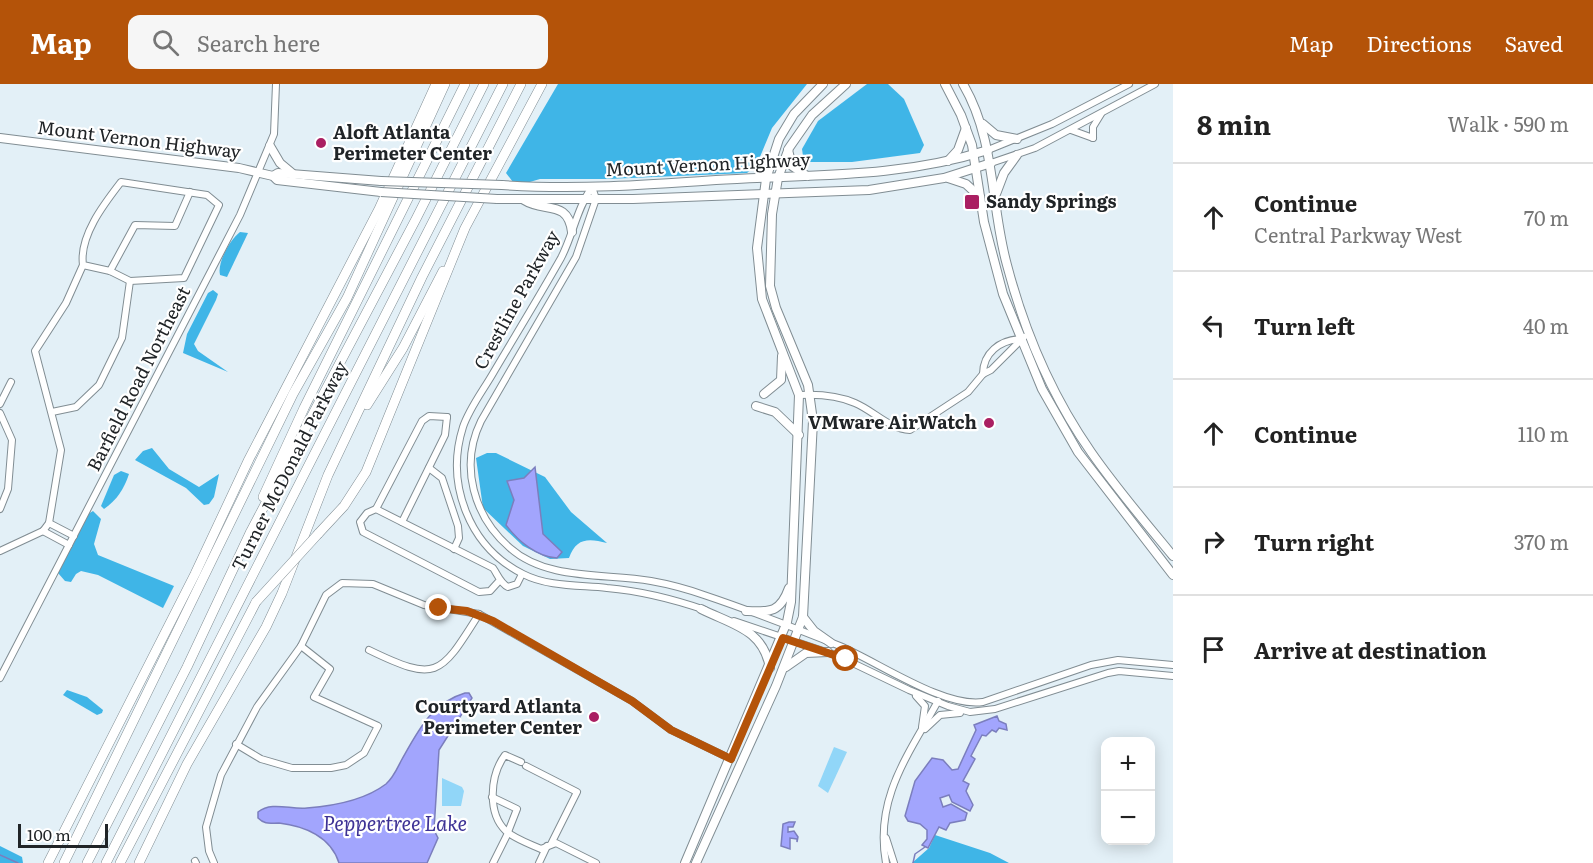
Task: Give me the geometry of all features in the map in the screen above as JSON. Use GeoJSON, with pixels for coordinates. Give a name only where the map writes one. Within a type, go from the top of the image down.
{"type":"FeatureCollection","features":[{"type":"Feature","properties":{"kind":"highway"},"geometry":{"type":"LineString","coordinates":[[48,863],[195,574],[249,459],[379,209],[436,84]]}},
{"type":"Feature","properties":{"kind":"highway"},"geometry":{"type":"LineString","coordinates":[[64,863],[293,394],[374,241],[445,84]]}},
{"type":"Feature","properties":{"kind":"highway"},"geometry":{"type":"LineString","coordinates":[[251,531],[271,478],[465,84]]}},
{"type":"Feature","properties":{"kind":"highway","name":"Turner McDonald Parkway"},"geometry":{"type":"LineString","coordinates":[[87,863],[197,647],[251,531],[416,219],[484,84]]}},
{"type":"Feature","properties":{"kind":"highway","name":"Turner McDonald Parkway"},"geometry":{"type":"LineString","coordinates":[[106,863],[503,84]]}},
{"type":"Feature","properties":{"kind":"highway"},"geometry":{"type":"LineString","coordinates":[[139,863],[187,764],[270,619],[346,437],[418,286],[521,84]]}},
{"type":"Feature","properties":{"kind":"highway"},"geometry":{"type":"LineString","coordinates":[[346,437],[403,348],[542,84]]}},
{"type":"Feature","properties":{"kind":"highway"},"geometry":{"type":"LineString","coordinates":[[120,863],[256,602],[335,516],[366,472],[465,228]]}},
{"type":"Feature","properties":{"kind":"highway"},"geometry":{"type":"LineString","coordinates":[[293,394],[357,301]]}},
{"type":"Feature","properties":{"kind":"main road"},"geometry":{"type":"LineString","coordinates":[[685,863],[786,627],[792,579],[799,394],[762,299],[756,248],[766,179],[774,152],[786,126],[804,102],[823,84]]}},
{"type":"Feature","properties":{"kind":"main road"},"geometry":{"type":"LineString","coordinates":[[696,863],[800,632],[803,617],[813,455],[811,394],[776,308],[770,286],[770,252],[775,194],[788,149],[803,125],[846,84]]}},
{"type":"Feature","properties":{"kind":"main road"},"geometry":{"type":"LineString","coordinates":[[945,84],[966,128],[974,154],[980,198],[994,264],[1020,339],[1042,389],[1075,448],[1173,575]]}},
{"type":"Feature","properties":{"kind":"main road"},"geometry":{"type":"LineString","coordinates":[[963,84],[982,123],[1006,261],[1030,335],[1052,384],[1083,440],[1173,556]]}},
{"type":"Feature","properties":{"kind":"main road"},"geometry":{"type":"LineString","coordinates":[[982,123],[996,135],[1017,139]]}},
{"type":"Feature","properties":{"kind":"main road"},"geometry":{"type":"LineString","coordinates":[[947,161],[958,150],[966,128]]}},
{"type":"Feature","properties":{"kind":"main road","name":"Mount Vernon Highway"},"geometry":{"type":"LineString","coordinates":[[0,138],[201,163],[273,176],[277,180],[381,192],[524,200],[763,195],[870,190],[944,178],[990,163]]}},
{"type":"Feature","properties":{"kind":"main road"},"geometry":{"type":"LineString","coordinates":[[270,146],[280,163],[292,174]]}},
{"type":"Feature","properties":{"kind":"main road"},"geometry":{"type":"LineString","coordinates":[[788,149],[792,166],[810,177]]}},
{"type":"Feature","properties":{"kind":"main road","name":"Mount Vernon Highway"},"geometry":{"type":"LineString","coordinates":[[273,176],[278,173],[381,181],[592,187],[891,172],[988,150]]}},
{"type":"Feature","properties":{"kind":"main road"},"geometry":{"type":"LineString","coordinates":[[995,197],[1004,173],[1017,155]]}},
{"type":"Feature","properties":{"kind":"main road"},"geometry":{"type":"LineString","coordinates":[[944,178],[962,182],[980,198]]}},
{"type":"Feature","properties":{"kind":"main road"},"geometry":{"type":"LineString","coordinates":[[524,200],[562,211],[570,220],[573,232]]}},
{"type":"Feature","properties":{"kind":"main road"},"geometry":{"type":"LineString","coordinates":[[764,394],[781,380],[784,364],[781,347]]}},
{"type":"Feature","properties":{"kind":"main road"},"geometry":{"type":"LineString","coordinates":[[756,406],[775,412],[799,435]]}},
{"type":"Feature","properties":{"kind":"main road"},"geometry":{"type":"LineString","coordinates":[[746,611],[767,612],[777,608],[784,602],[792,579]]}},
{"type":"Feature","properties":{"kind":"main road"},"geometry":{"type":"LineString","coordinates":[[701,609],[757,638],[767,653],[770,668]]}},
{"type":"Feature","properties":{"kind":"main road"},"geometry":{"type":"LineString","coordinates":[[803,617],[814,631],[831,643]]}},
{"type":"Feature","properties":{"kind":"main road"},"geometry":{"type":"LineString","coordinates":[[783,669],[806,653],[828,652]]}},
{"type":"Feature","properties":{"kind":"street","name":"Barfield Road Northeast"},"geometry":{"type":"LineString","coordinates":[[0,678],[259,173],[270,146],[276,116],[276,84]]}},
{"type":"Feature","properties":{"kind":"street","name":"Mount Vernon Highway"},"geometry":{"type":"LineString","coordinates":[[988,150],[1017,139],[1129,84]]}},
{"type":"Feature","properties":{"kind":"street","name":"Mount Vernon Highway"},"geometry":{"type":"LineString","coordinates":[[990,163],[1017,155],[1070,130],[1155,84]]}},
{"type":"Feature","properties":{"kind":"street"},"geometry":{"type":"LineString","coordinates":[[1070,130],[1085,133],[1093,138],[1093,127],[1102,113]]}},
{"type":"Feature","properties":{"kind":"street"},"geometry":{"type":"LineString","coordinates":[[0,550],[43,531],[49,524],[62,450],[35,351],[66,303],[83,265],[82,252],[85,240],[121,182],[207,195],[219,205],[184,278],[130,281],[110,271],[83,265]]}},
{"type":"Feature","properties":{"kind":"street"},"geometry":{"type":"LineString","coordinates":[[592,187],[596,199]]}},
{"type":"Feature","properties":{"kind":"street","name":"Crestline Parkway"},"geometry":{"type":"LineString","coordinates":[[592,187],[584,198],[573,232],[561,257],[467,418],[458,451],[457,473],[466,516],[475,532],[508,566],[522,574],[542,581],[647,593],[677,601],[828,652],[909,690],[970,712]]}},
{"type":"Feature","properties":{"kind":"street"},"geometry":{"type":"LineString","coordinates":[[110,271],[135,225],[175,226],[190,192]]}},
{"type":"Feature","properties":{"kind":"street","name":"Crestline Parkway"},"geometry":{"type":"LineString","coordinates":[[596,199],[576,257],[478,428],[471,465],[477,504],[483,518],[513,550],[538,564],[571,572],[650,581],[681,588],[831,643],[941,695],[974,703],[1114,660],[1173,665]]}},
{"type":"Feature","properties":{"kind":"street"},"geometry":{"type":"LineString","coordinates":[[51,408],[76,407],[99,385],[122,338],[130,281]]}},
{"type":"Feature","properties":{"kind":"street"},"geometry":{"type":"LineString","coordinates":[[515,335],[528,340]]}},
{"type":"Feature","properties":{"kind":"street"},"geometry":{"type":"LineString","coordinates":[[983,374],[983,362],[995,347],[1006,339],[1020,339],[1030,335]]}},
{"type":"Feature","properties":{"kind":"street"},"geometry":{"type":"LineString","coordinates":[[799,394],[826,394],[855,402],[898,430],[910,430],[968,392],[983,374],[991,370],[998,361],[1013,350],[1020,339]]}},
{"type":"Feature","properties":{"kind":"street"},"geometry":{"type":"LineString","coordinates":[[0,404],[11,382]]}},
{"type":"Feature","properties":{"kind":"street"},"geometry":{"type":"LineString","coordinates":[[0,413],[12,440],[8,489],[0,508]]}},
{"type":"Feature","properties":{"kind":"street"},"geometry":{"type":"LineString","coordinates":[[376,510],[422,421],[429,416],[447,417],[454,413]]}},
{"type":"Feature","properties":{"kind":"street"},"geometry":{"type":"LineString","coordinates":[[402,522],[445,435],[447,417]]}},
{"type":"Feature","properties":{"kind":"street"},"geometry":{"type":"LineString","coordinates":[[429,468],[442,478],[458,525],[459,538],[454,549]]}},
{"type":"Feature","properties":{"kind":"street"},"geometry":{"type":"LineString","coordinates":[[501,580],[490,591],[479,592],[363,532],[360,522],[367,513],[376,510],[492,568],[501,580],[503,584],[512,587],[522,574]]}},
{"type":"Feature","properties":{"kind":"street"},"geometry":{"type":"LineString","coordinates":[[49,524],[74,536]]}},
{"type":"Feature","properties":{"kind":"street"},"geometry":{"type":"LineString","coordinates":[[43,531],[69,545]]}},
{"type":"Feature","properties":{"kind":"street"},"geometry":{"type":"LineString","coordinates":[[569,585],[571,572]]}},
{"type":"Feature","properties":{"kind":"street"},"geometry":{"type":"LineString","coordinates":[[214,863],[209,851],[206,827],[216,786],[257,707],[301,646],[326,595],[342,583],[374,584],[424,605],[479,614],[632,701],[671,730],[731,759]]}},
{"type":"Feature","properties":{"kind":"street"},"geometry":{"type":"LineString","coordinates":[[677,601],[681,588]]}},
{"type":"Feature","properties":{"kind":"street"},"geometry":{"type":"LineString","coordinates":[[369,650],[406,668],[417,670],[437,667],[450,657],[479,614]]}},
{"type":"Feature","properties":{"kind":"street"},"geometry":{"type":"LineString","coordinates":[[237,744],[261,759],[311,770],[346,765],[369,748],[378,726],[314,698],[330,669],[301,646]]}},
{"type":"Feature","properties":{"kind":"street"},"geometry":{"type":"LineString","coordinates":[[881,676],[886,668]]}},
{"type":"Feature","properties":{"kind":"street"},"geometry":{"type":"LineString","coordinates":[[920,734],[940,715],[995,709],[1108,673],[1119,671],[1173,676]]}},
{"type":"Feature","properties":{"kind":"street"},"geometry":{"type":"LineString","coordinates":[[909,690],[922,700],[925,706],[920,734]]}},
{"type":"Feature","properties":{"kind":"street"},"geometry":{"type":"LineString","coordinates":[[886,863],[885,836],[890,790],[941,695]]}},
{"type":"Feature","properties":{"kind":"street"},"geometry":{"type":"LineString","coordinates":[[539,863],[551,844],[577,792],[505,755],[500,762],[492,797],[500,823],[508,833],[541,849],[551,844],[566,848],[596,863]]}},
{"type":"Feature","properties":{"kind":"street"},"geometry":{"type":"LineString","coordinates":[[492,797],[517,809],[493,863]]}},
{"type":"Feature","properties":{"kind":"street"},"geometry":{"type":"LineString","coordinates":[[885,836],[894,863]]}},
{"type":"Feature","properties":{"kind":"street"},"geometry":{"type":"LineString","coordinates":[[562,856],[566,848]]}},
{"type":"Feature","properties":{"kind":"shaded area"},"geometry":{"type":"Polygon","coordinates":[[[558,84],[807,84],[772,128],[757,164],[747,173],[607,179],[540,179],[516,186],[506,173],[558,84]]]}},
{"type":"Feature","properties":{"kind":"shaded area"},"geometry":{"type":"Polygon","coordinates":[[[867,84],[888,84],[904,99],[924,145],[920,153],[852,162],[809,162],[803,156],[802,149],[818,121],[867,84]]]}},
{"type":"Feature","properties":{"kind":"shaded area"},"geometry":{"type":"Polygon","coordinates":[[[240,232],[248,233],[227,277],[220,275],[220,264],[225,252],[240,232]]]}},
{"type":"Feature","properties":{"kind":"shaded area"},"geometry":{"type":"Polygon","coordinates":[[[213,290],[218,294],[216,300],[194,344],[198,351],[228,372],[183,353],[187,334],[208,293],[213,290]]]}},
{"type":"Feature","properties":{"kind":"shaded area"},"geometry":{"type":"Polygon","coordinates":[[[152,448],[169,469],[199,487],[219,474],[214,497],[209,504],[204,505],[186,488],[135,460],[143,451],[152,448]]]}},
{"type":"Feature","properties":{"kind":"shaded area"},"geometry":{"type":"Polygon","coordinates":[[[487,453],[496,453],[545,477],[571,512],[607,543],[594,540],[584,541],[575,547],[569,558],[550,559],[523,546],[483,508],[476,458],[487,453]]]}},
{"type":"Feature","properties":{"kind":"shaded area"},"geometry":{"type":"Polygon","coordinates":[[[121,471],[129,474],[125,485],[120,494],[104,509],[101,506],[114,475],[121,471]]]}},
{"type":"Feature","properties":{"kind":"shaded area"},"geometry":{"type":"Polygon","coordinates":[[[93,511],[101,519],[94,544],[98,555],[174,586],[163,608],[98,575],[81,571],[71,582],[65,581],[58,573],[88,514],[93,511]]]}},
{"type":"Feature","properties":{"kind":"shaded area"},"geometry":{"type":"Polygon","coordinates":[[[67,690],[87,697],[103,710],[102,713],[97,715],[63,695],[67,690]]]}},
{"type":"Feature","properties":{"kind":"shaded area"},"geometry":{"type":"Polygon","coordinates":[[[834,747],[847,752],[828,793],[818,786],[834,747]]]}},
{"type":"Feature","properties":{"kind":"shaded area"},"geometry":{"type":"Polygon","coordinates":[[[442,778],[462,787],[464,791],[461,806],[442,806],[442,778]]]}},
{"type":"Feature","properties":{"kind":"shaded area"},"geometry":{"type":"Polygon","coordinates":[[[935,835],[990,853],[1009,863],[912,863],[929,848],[935,835]]]}},
{"type":"Feature","properties":{"kind":"shaded area"},"geometry":{"type":"Polygon","coordinates":[[[0,846],[22,857],[23,863],[0,863],[0,846]]]}},
{"type":"Feature","properties":{"kind":"water"},"geometry":{"type":"Polygon","coordinates":[[[535,467],[543,534],[562,552],[557,558],[542,555],[528,547],[506,525],[514,500],[507,481],[524,478],[535,467]]]}},
{"type":"Feature","properties":{"kind":"water","name":"Peppertree Lake"},"geometry":{"type":"Polygon","coordinates":[[[465,693],[469,693],[472,698],[439,750],[434,830],[438,838],[427,863],[339,863],[330,846],[316,834],[289,825],[265,823],[258,818],[258,812],[269,807],[327,806],[359,798],[378,790],[393,776],[420,729],[434,711],[465,693]]]}},
{"type":"Feature","properties":{"kind":"water"},"geometry":{"type":"Polygon","coordinates":[[[997,716],[999,721],[1006,724],[1007,730],[999,728],[996,732],[992,730],[986,736],[982,735],[971,756],[975,759],[963,781],[969,784],[966,791],[973,805],[970,811],[952,802],[949,795],[940,798],[943,807],[951,804],[967,813],[965,820],[950,823],[946,830],[939,827],[928,848],[922,845],[927,839],[927,830],[920,824],[908,821],[905,816],[915,781],[932,758],[943,760],[952,770],[958,769],[976,730],[974,725],[997,716]]]}},
{"type":"Feature","properties":{"kind":"water"},"geometry":{"type":"Polygon","coordinates":[[[795,822],[793,827],[788,827],[788,832],[794,831],[798,837],[797,842],[797,839],[790,838],[790,849],[781,846],[783,824],[795,822]]]}},
{"type":"Feature","properties":{"kind":"waterway"},"geometry":{"type":"LineString","coordinates":[[913,863],[915,854],[925,847]]}},
{"type":"Feature","properties":{"kind":"waterway"},"geometry":{"type":"LineString","coordinates":[[0,855],[18,863]]}},
{"type":"Feature","properties":{"kind":"place","name":"Aloft Atlanta Perimeter Center"},"geometry":{"type":"Point","coordinates":[321,143]}},
{"type":"Feature","properties":{"kind":"place","name":"Sandy Springs"},"geometry":{"type":"Point","coordinates":[972,202]}},
{"type":"Feature","properties":{"kind":"place","name":"VMware AirWatch"},"geometry":{"type":"Point","coordinates":[989,423]}},
{"type":"Feature","properties":{"kind":"place","name":"Courtyard Atlanta Perimeter Center"},"geometry":{"type":"Point","coordinates":[594,717]}},
{"type":"Feature","properties":{"kind":"route"},"geometry":{"type":"LineString","coordinates":[[439,608],[467,611],[493,621],[632,701],[671,730],[731,759],[783,638],[846,659]]}}]}
